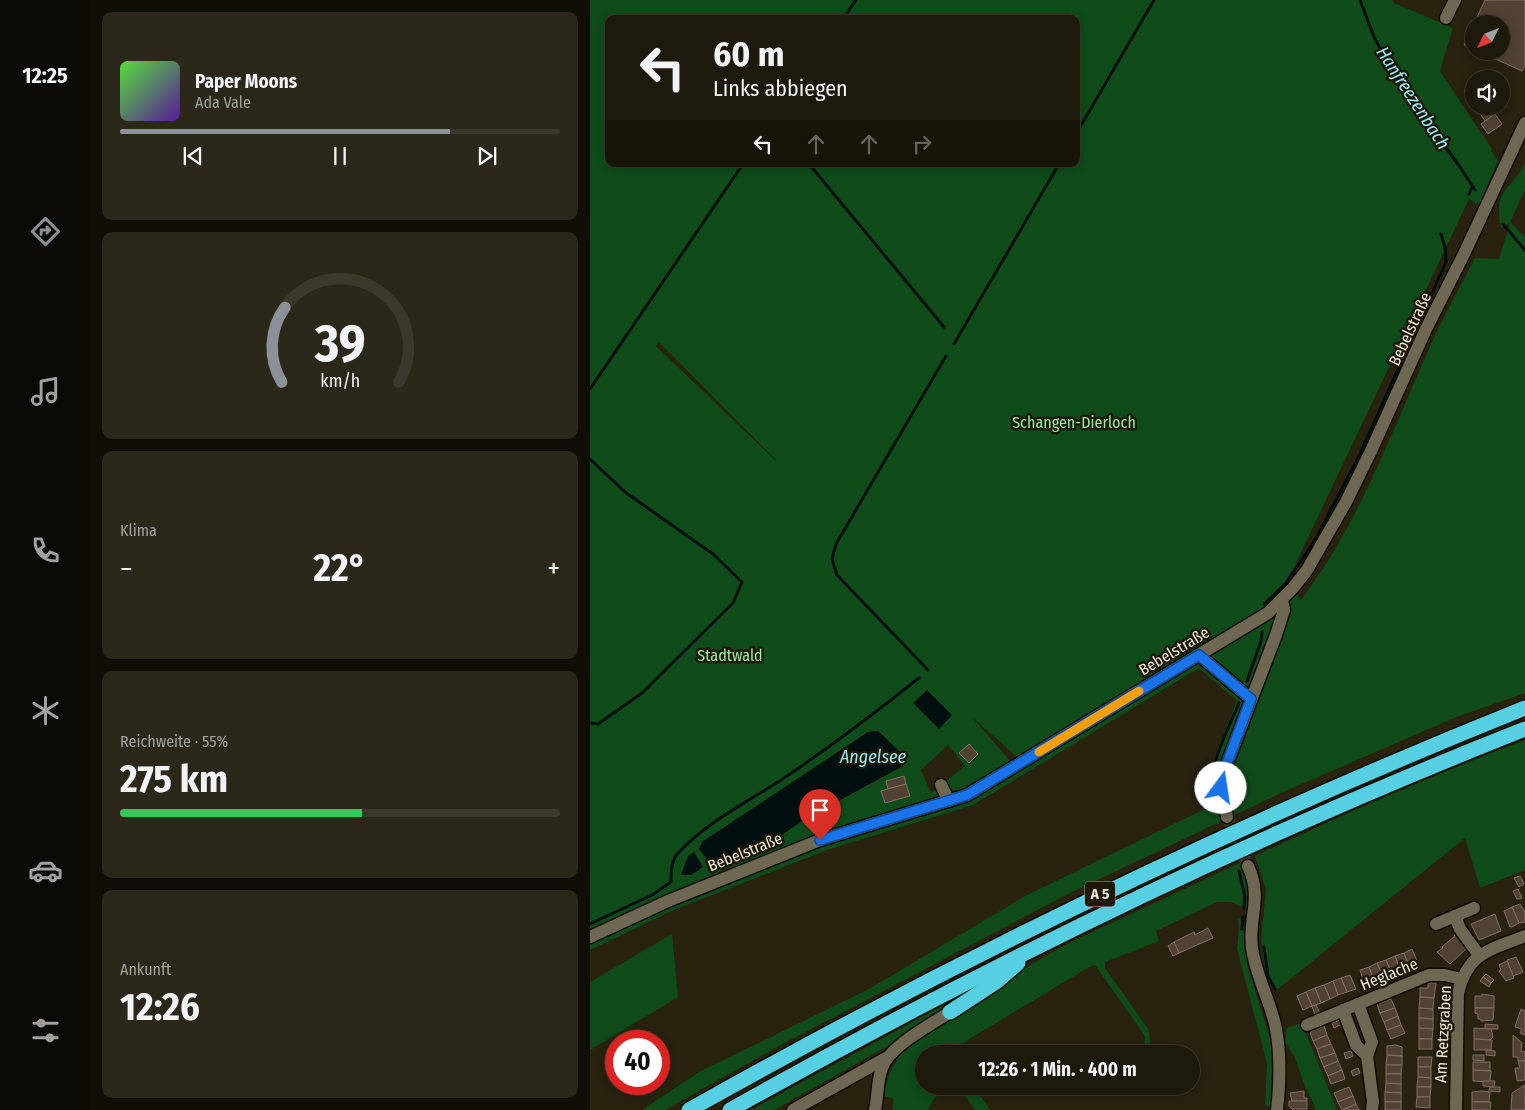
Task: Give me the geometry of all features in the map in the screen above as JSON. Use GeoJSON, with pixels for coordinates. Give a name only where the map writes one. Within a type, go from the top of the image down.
{"type":"FeatureCollection","features":[{"type":"Feature","properties":{"kind":"highway","name":"A 5"},"geometry":{"type":"LineString","coordinates":[[689,1110],[780,1058],[934,977],[1114,888],[1329,789],[1525,708]]}},
{"type":"Feature","properties":{"kind":"highway","name":"A 5"},"geometry":{"type":"LineString","coordinates":[[730,1110],[933,999],[1196,870],[1338,806],[1525,729]]}},
{"type":"Feature","properties":{"kind":"highway"},"geometry":{"type":"LineString","coordinates":[[950,1012],[996,982],[1037,947]]}},
{"type":"Feature","properties":{"kind":"street"},"geometry":{"type":"LineString","coordinates":[[1446,18],[1455,0]]}},
{"type":"Feature","properties":{"kind":"street","name":"Bebelstraße"},"geometry":{"type":"LineString","coordinates":[[590,937],[668,901],[820,840],[967,795],[1268,613],[1294,588],[1307,570],[1346,502],[1372,451],[1426,329],[1466,250],[1525,123]]}},
{"type":"Feature","properties":{"kind":"street"},"geometry":{"type":"LineString","coordinates":[[1227,817],[1221,788],[1223,774],[1276,634],[1284,610],[1282,600]]}},
{"type":"Feature","properties":{"kind":"street"},"geometry":{"type":"LineString","coordinates":[[1268,613],[1276,634]]}},
{"type":"Feature","properties":{"kind":"street"},"geometry":{"type":"LineString","coordinates":[[1199,655],[1251,699]]}},
{"type":"Feature","properties":{"kind":"street"},"geometry":{"type":"LineString","coordinates":[[941,785],[949,801]]}},
{"type":"Feature","properties":{"kind":"street"},"geometry":{"type":"LineString","coordinates":[[1248,866],[1256,890],[1252,920],[1254,964],[1276,1029],[1280,1083],[1277,1110]]}},
{"type":"Feature","properties":{"kind":"street"},"geometry":{"type":"LineString","coordinates":[[1436,924],[1474,908]]}},
{"type":"Feature","properties":{"kind":"street"},"geometry":{"type":"LineString","coordinates":[[1455,916],[1460,929],[1480,955]]}},
{"type":"Feature","properties":{"kind":"street","name":"Am Retzgraben"},"geometry":{"type":"LineString","coordinates":[[1456,1110],[1458,993],[1461,979],[1467,969],[1480,955],[1525,936]]}},
{"type":"Feature","properties":{"kind":"street","name":"Heglache"},"geometry":{"type":"LineString","coordinates":[[1307,1025],[1429,975],[1446,975],[1461,979]]}},
{"type":"Feature","properties":{"kind":"street","name":"Heglache"},"geometry":{"type":"LineString","coordinates":[[1358,1004],[1372,1042],[1367,1056],[1373,1102],[1372,1110]]}},
{"type":"Feature","properties":{"kind":"street","name":"Heglache"},"geometry":{"type":"LineString","coordinates":[[1343,1010],[1356,1045],[1367,1056]]}},
{"type":"Feature","properties":{"kind":"street"},"geometry":{"type":"LineString","coordinates":[[793,1110],[886,1058],[950,1012]]}},
{"type":"Feature","properties":{"kind":"street"},"geometry":{"type":"LineString","coordinates":[[864,1110],[876,1106],[879,1079],[886,1058]]}},
{"type":"Feature","properties":{"kind":"green space","name":"Schangen-Dierloch"},"geometry":{"type":"Polygon","coordinates":[[[590,0],[1392,0],[1394,3],[1453,28],[1440,71],[1465,108],[1465,115],[1469,115],[1498,161],[1479,205],[1469,199],[1285,586],[1289,583],[1301,600],[1323,569],[1342,537],[1377,469],[1438,329],[1475,258],[1499,259],[1510,223],[1501,228],[1499,205],[1501,197],[1525,163],[1525,190],[1510,222],[1525,237],[1525,693],[1454,718],[1281,793],[1066,895],[777,1047],[665,1110],[642,1110],[664,1095],[670,1095],[670,1091],[699,1072],[869,989],[1027,895],[1211,806],[1211,778],[1217,752],[1237,701],[1199,668],[973,805],[827,850],[674,910],[590,950],[590,0]],[[659,342],[656,346],[776,460],[659,342]],[[1224,632],[1017,757],[972,717],[1012,763],[1224,632]],[[878,731],[868,732],[702,842],[699,850],[776,839],[803,820],[903,766],[901,753],[878,731]],[[948,745],[921,770],[931,793],[965,766],[948,745]]]}},
{"type":"Feature","properties":{"kind":"green space"},"geometry":{"type":"Polygon","coordinates":[[[1525,740],[1525,870],[1480,888],[1465,838],[1274,991],[1267,977],[1261,940],[1266,889],[1255,856],[1389,795],[1525,740]]]}},
{"type":"Feature","properties":{"kind":"green space"},"geometry":{"type":"Polygon","coordinates":[[[1242,862],[1245,868],[1251,904],[1249,909],[1230,902],[1217,902],[1156,931],[1159,941],[1105,962],[1105,968],[1148,1029],[1150,1045],[1145,1045],[1145,1037],[1141,1030],[1095,965],[960,1045],[915,1045],[915,1095],[938,1095],[928,1110],[892,1110],[894,1099],[884,1096],[885,1086],[897,1060],[888,1046],[774,1110],[751,1110],[942,1006],[953,1020],[1025,968],[1065,945],[1242,862]]]}},
{"type":"Feature","properties":{"kind":"green space"},"geometry":{"type":"Polygon","coordinates":[[[1238,918],[1246,927],[1247,964],[1274,1051],[1272,1108],[1265,1105],[1267,1063],[1237,949],[1238,918]]]}},
{"type":"Feature","properties":{"kind":"green space"},"geometry":{"type":"Polygon","coordinates":[[[672,934],[678,997],[623,1030],[605,1030],[605,1041],[590,1050],[590,982],[672,934]]]}},
{"type":"Feature","properties":{"kind":"green space"},"geometry":{"type":"Polygon","coordinates":[[[1302,1023],[1337,1110],[1316,1110],[1295,1057],[1285,1042],[1287,1028],[1302,1023]]]}},
{"type":"Feature","properties":{"kind":"green space"},"geometry":{"type":"Polygon","coordinates":[[[964,1095],[980,1095],[990,1110],[975,1110],[964,1095]]]}},
{"type":"Feature","properties":{"kind":"water"},"geometry":{"type":"Polygon","coordinates":[[[927,690],[952,715],[939,729],[913,703],[927,690]]]}},
{"type":"Feature","properties":{"kind":"water","name":"Angelsee"},"geometry":{"type":"Polygon","coordinates":[[[878,731],[901,753],[903,766],[803,820],[776,839],[749,851],[709,862],[699,849],[702,842],[868,732],[878,731]]]}},
{"type":"Feature","properties":{"kind":"water"},"geometry":{"type":"Polygon","coordinates":[[[694,852],[703,867],[691,875],[681,875],[688,856],[694,852]]]}},
{"type":"Feature","properties":{"kind":"building"},"geometry":{"type":"Polygon","coordinates":[[[1485,0],[1525,0],[1525,66],[1522,71],[1498,60],[1510,60],[1510,15],[1478,15],[1485,0]]]}},
{"type":"Feature","properties":{"kind":"building"},"geometry":{"type":"Polygon","coordinates":[[[1481,115],[1494,115],[1485,121],[1481,115]]]}},
{"type":"Feature","properties":{"kind":"building"},"geometry":{"type":"Polygon","coordinates":[[[1496,115],[1502,124],[1488,134],[1481,124],[1496,115]]]}},
{"type":"Feature","properties":{"kind":"building"},"geometry":{"type":"Polygon","coordinates":[[[969,744],[978,754],[969,763],[959,753],[969,744]]]}},
{"type":"Feature","properties":{"kind":"building"},"geometry":{"type":"Polygon","coordinates":[[[904,776],[906,784],[888,789],[886,781],[904,776]]]}},
{"type":"Feature","properties":{"kind":"building"},"geometry":{"type":"Polygon","coordinates":[[[906,784],[910,796],[885,803],[881,791],[906,784]]]}},
{"type":"Feature","properties":{"kind":"building"},"geometry":{"type":"Polygon","coordinates":[[[1520,876],[1524,884],[1519,887],[1514,878],[1520,876]]]}},
{"type":"Feature","properties":{"kind":"building"},"geometry":{"type":"Polygon","coordinates":[[[1518,889],[1522,898],[1517,899],[1513,891],[1518,889]]]}},
{"type":"Feature","properties":{"kind":"building"},"geometry":{"type":"Polygon","coordinates":[[[1520,904],[1525,912],[1525,922],[1519,923],[1512,907],[1520,904]]]}},
{"type":"Feature","properties":{"kind":"building"},"geometry":{"type":"Polygon","coordinates":[[[1512,907],[1519,923],[1510,927],[1504,911],[1512,907]]]}},
{"type":"Feature","properties":{"kind":"building"},"geometry":{"type":"Polygon","coordinates":[[[1495,914],[1501,931],[1479,940],[1471,924],[1495,914]]]}},
{"type":"Feature","properties":{"kind":"building"},"geometry":{"type":"Polygon","coordinates":[[[1208,928],[1213,938],[1179,953],[1174,942],[1194,932],[1195,935],[1208,928]]]}},
{"type":"Feature","properties":{"kind":"building"},"geometry":{"type":"Polygon","coordinates":[[[1457,933],[1468,947],[1450,964],[1437,952],[1457,933]]]}},
{"type":"Feature","properties":{"kind":"building"},"geometry":{"type":"Polygon","coordinates":[[[1174,942],[1179,953],[1173,956],[1168,946],[1174,942]]]}},
{"type":"Feature","properties":{"kind":"building"},"geometry":{"type":"Polygon","coordinates":[[[1412,949],[1418,963],[1409,967],[1404,953],[1412,949]]]}},
{"type":"Feature","properties":{"kind":"building"},"geometry":{"type":"Polygon","coordinates":[[[1404,953],[1409,967],[1400,970],[1395,956],[1404,953]]]}},
{"type":"Feature","properties":{"kind":"building"},"geometry":{"type":"Polygon","coordinates":[[[1395,956],[1400,970],[1392,974],[1386,960],[1395,956]]]}},
{"type":"Feature","properties":{"kind":"building"},"geometry":{"type":"Polygon","coordinates":[[[1516,957],[1523,972],[1513,976],[1507,960],[1516,957]]]}},
{"type":"Feature","properties":{"kind":"building"},"geometry":{"type":"Polygon","coordinates":[[[1386,960],[1392,974],[1383,977],[1377,963],[1386,960]]]}},
{"type":"Feature","properties":{"kind":"building"},"geometry":{"type":"Polygon","coordinates":[[[1507,961],[1514,978],[1506,981],[1499,971],[1501,970],[1499,965],[1507,961]]]}},
{"type":"Feature","properties":{"kind":"building"},"geometry":{"type":"Polygon","coordinates":[[[1377,963],[1383,977],[1374,981],[1369,967],[1377,963]]]}},
{"type":"Feature","properties":{"kind":"building"},"geometry":{"type":"Polygon","coordinates":[[[1369,967],[1374,981],[1365,985],[1360,970],[1369,967]]]}},
{"type":"Feature","properties":{"kind":"building"},"geometry":{"type":"Polygon","coordinates":[[[1486,974],[1494,980],[1491,983],[1483,977],[1486,974]]]}},
{"type":"Feature","properties":{"kind":"building"},"geometry":{"type":"Polygon","coordinates":[[[1350,975],[1356,989],[1347,992],[1341,978],[1350,975]]]}},
{"type":"Feature","properties":{"kind":"building"},"geometry":{"type":"Polygon","coordinates":[[[1483,977],[1491,983],[1489,987],[1480,981],[1483,977]]]}},
{"type":"Feature","properties":{"kind":"building"},"geometry":{"type":"Polygon","coordinates":[[[1341,978],[1347,992],[1338,995],[1333,981],[1341,978]]]}},
{"type":"Feature","properties":{"kind":"building"},"geometry":{"type":"Polygon","coordinates":[[[1379,980],[1382,988],[1378,989],[1374,981],[1379,980]]]}},
{"type":"Feature","properties":{"kind":"building"},"geometry":{"type":"Polygon","coordinates":[[[1333,981],[1338,995],[1330,999],[1324,985],[1333,981]]]}},
{"type":"Feature","properties":{"kind":"building"},"geometry":{"type":"Polygon","coordinates":[[[1428,983],[1436,983],[1434,998],[1420,997],[1420,988],[1428,988],[1428,983]]]}},
{"type":"Feature","properties":{"kind":"building"},"geometry":{"type":"Polygon","coordinates":[[[1324,985],[1330,999],[1321,1003],[1315,988],[1324,985]]]}},
{"type":"Feature","properties":{"kind":"building"},"geometry":{"type":"Polygon","coordinates":[[[1315,988],[1321,1003],[1312,1006],[1306,992],[1315,988]]]}},
{"type":"Feature","properties":{"kind":"building"},"geometry":{"type":"Polygon","coordinates":[[[1306,992],[1312,1006],[1303,1010],[1297,996],[1306,992]]]}},
{"type":"Feature","properties":{"kind":"building"},"geometry":{"type":"Polygon","coordinates":[[[1482,994],[1494,996],[1494,1008],[1475,1008],[1475,996],[1482,996],[1482,994]]]}},
{"type":"Feature","properties":{"kind":"building"},"geometry":{"type":"Polygon","coordinates":[[[1420,997],[1434,998],[1433,1009],[1419,1008],[1420,997]]]}},
{"type":"Feature","properties":{"kind":"building"},"geometry":{"type":"Polygon","coordinates":[[[1391,999],[1395,1008],[1380,1013],[1377,1004],[1391,999]]]}},
{"type":"Feature","properties":{"kind":"building"},"geometry":{"type":"Polygon","coordinates":[[[1316,1005],[1320,1013],[1315,1015],[1312,1006],[1316,1005]]]}},
{"type":"Feature","properties":{"kind":"building"},"geometry":{"type":"Polygon","coordinates":[[[1395,1008],[1398,1016],[1384,1022],[1380,1013],[1395,1008]]]}},
{"type":"Feature","properties":{"kind":"building"},"geometry":{"type":"Polygon","coordinates":[[[1419,1008],[1433,1009],[1433,1019],[1419,1018],[1419,1008]]]}},
{"type":"Feature","properties":{"kind":"building"},"geometry":{"type":"Polygon","coordinates":[[[1475,1008],[1494,1008],[1493,1020],[1481,1021],[1481,1019],[1478,1019],[1475,1008]]]}},
{"type":"Feature","properties":{"kind":"building"},"geometry":{"type":"Polygon","coordinates":[[[1521,1009],[1525,1011],[1525,1035],[1520,1033],[1522,1029],[1515,1027],[1521,1009]]]}},
{"type":"Feature","properties":{"kind":"building"},"geometry":{"type":"Polygon","coordinates":[[[1398,1016],[1401,1025],[1387,1030],[1384,1022],[1398,1016]]]}},
{"type":"Feature","properties":{"kind":"building"},"geometry":{"type":"Polygon","coordinates":[[[1419,1018],[1433,1019],[1433,1029],[1419,1028],[1419,1018]]]}},
{"type":"Feature","properties":{"kind":"building"},"geometry":{"type":"Polygon","coordinates":[[[1340,1020],[1342,1024],[1334,1028],[1332,1023],[1340,1020]]]}},
{"type":"Feature","properties":{"kind":"building"},"geometry":{"type":"Polygon","coordinates":[[[1485,1024],[1498,1025],[1498,1029],[1485,1029],[1485,1024]]]}},
{"type":"Feature","properties":{"kind":"building"},"geometry":{"type":"Polygon","coordinates":[[[1401,1025],[1405,1033],[1391,1039],[1387,1030],[1401,1025]]]}},
{"type":"Feature","properties":{"kind":"building"},"geometry":{"type":"Polygon","coordinates":[[[1324,1026],[1327,1035],[1313,1041],[1310,1032],[1324,1026]]]}},
{"type":"Feature","properties":{"kind":"building"},"geometry":{"type":"Polygon","coordinates":[[[1419,1028],[1433,1029],[1432,1039],[1419,1039],[1419,1028]]]}},
{"type":"Feature","properties":{"kind":"building"},"geometry":{"type":"Polygon","coordinates":[[[1474,1028],[1491,1029],[1493,1037],[1490,1040],[1474,1039],[1474,1028]]]}},
{"type":"Feature","properties":{"kind":"building"},"geometry":{"type":"Polygon","coordinates":[[[1327,1035],[1331,1044],[1317,1049],[1313,1041],[1327,1035]]]}},
{"type":"Feature","properties":{"kind":"building"},"geometry":{"type":"Polygon","coordinates":[[[1513,1035],[1522,1043],[1521,1051],[1525,1052],[1525,1061],[1518,1061],[1518,1057],[1513,1057],[1513,1035]]]}},
{"type":"Feature","properties":{"kind":"building"},"geometry":{"type":"Polygon","coordinates":[[[1419,1039],[1432,1039],[1432,1049],[1419,1049],[1419,1039]]]}},
{"type":"Feature","properties":{"kind":"building"},"geometry":{"type":"Polygon","coordinates":[[[1474,1039],[1492,1040],[1491,1050],[1474,1050],[1474,1039]]]}},
{"type":"Feature","properties":{"kind":"building"},"geometry":{"type":"Polygon","coordinates":[[[1331,1044],[1335,1053],[1320,1058],[1317,1049],[1331,1044]]]}},
{"type":"Feature","properties":{"kind":"building"},"geometry":{"type":"Polygon","coordinates":[[[1396,1045],[1402,1047],[1402,1056],[1387,1055],[1387,1046],[1396,1045]]]}},
{"type":"Feature","properties":{"kind":"building"},"geometry":{"type":"Polygon","coordinates":[[[1486,1050],[1495,1051],[1495,1056],[1486,1055],[1486,1050]]]}},
{"type":"Feature","properties":{"kind":"building"},"geometry":{"type":"Polygon","coordinates":[[[1351,1051],[1353,1056],[1346,1059],[1344,1053],[1351,1051]]]}},
{"type":"Feature","properties":{"kind":"building"},"geometry":{"type":"Polygon","coordinates":[[[1335,1053],[1338,1061],[1324,1067],[1320,1058],[1335,1053]]]}},
{"type":"Feature","properties":{"kind":"building"},"geometry":{"type":"Polygon","coordinates":[[[1387,1055],[1402,1056],[1402,1065],[1386,1065],[1387,1055]]]}},
{"type":"Feature","properties":{"kind":"building"},"geometry":{"type":"Polygon","coordinates":[[[1473,1055],[1484,1055],[1484,1061],[1473,1060],[1473,1055]]]}},
{"type":"Feature","properties":{"kind":"building"},"geometry":{"type":"Polygon","coordinates":[[[1418,1057],[1432,1057],[1431,1067],[1418,1067],[1418,1057]]]}},
{"type":"Feature","properties":{"kind":"building"},"geometry":{"type":"Polygon","coordinates":[[[1338,1061],[1342,1070],[1328,1076],[1324,1067],[1338,1061]]]}},
{"type":"Feature","properties":{"kind":"building"},"geometry":{"type":"Polygon","coordinates":[[[1518,1061],[1525,1061],[1525,1080],[1517,1081],[1515,1068],[1520,1068],[1518,1061]]]}},
{"type":"Feature","properties":{"kind":"building"},"geometry":{"type":"Polygon","coordinates":[[[1473,1062],[1490,1062],[1490,1071],[1473,1070],[1473,1062]]]}},
{"type":"Feature","properties":{"kind":"building"},"geometry":{"type":"Polygon","coordinates":[[[1386,1065],[1402,1065],[1401,1074],[1386,1074],[1386,1065]]]}},
{"type":"Feature","properties":{"kind":"building"},"geometry":{"type":"Polygon","coordinates":[[[1418,1067],[1431,1067],[1431,1078],[1418,1077],[1418,1067]]]}},
{"type":"Feature","properties":{"kind":"building"},"geometry":{"type":"Polygon","coordinates":[[[1358,1068],[1360,1073],[1353,1076],[1351,1071],[1358,1068]]]}},
{"type":"Feature","properties":{"kind":"building"},"geometry":{"type":"Polygon","coordinates":[[[1342,1070],[1345,1079],[1331,1084],[1328,1076],[1342,1070]]]}},
{"type":"Feature","properties":{"kind":"building"},"geometry":{"type":"Polygon","coordinates":[[[1473,1070],[1491,1071],[1490,1082],[1473,1081],[1473,1070]]]}},
{"type":"Feature","properties":{"kind":"building"},"geometry":{"type":"Polygon","coordinates":[[[1386,1074],[1401,1074],[1401,1084],[1386,1083],[1386,1074]]]}},
{"type":"Feature","properties":{"kind":"building"},"geometry":{"type":"Polygon","coordinates":[[[1418,1077],[1431,1078],[1431,1087],[1417,1087],[1418,1077]]]}},
{"type":"Feature","properties":{"kind":"building"},"geometry":{"type":"Polygon","coordinates":[[[1483,1081],[1495,1081],[1494,1087],[1483,1086],[1483,1081]]]}},
{"type":"Feature","properties":{"kind":"building"},"geometry":{"type":"Polygon","coordinates":[[[1386,1083],[1401,1084],[1401,1093],[1385,1092],[1386,1083]]]}},
{"type":"Feature","properties":{"kind":"building"},"geometry":{"type":"Polygon","coordinates":[[[1525,1085],[1525,1110],[1511,1110],[1512,1093],[1525,1085]]]}},
{"type":"Feature","properties":{"kind":"building"},"geometry":{"type":"Polygon","coordinates":[[[1349,1087],[1353,1096],[1338,1102],[1334,1093],[1349,1087]]]}},
{"type":"Feature","properties":{"kind":"building"},"geometry":{"type":"Polygon","coordinates":[[[1417,1087],[1431,1087],[1430,1097],[1417,1097],[1417,1087]]]}},
{"type":"Feature","properties":{"kind":"building"},"geometry":{"type":"Polygon","coordinates":[[[1490,1087],[1500,1087],[1500,1092],[1489,1091],[1490,1087]]]}},
{"type":"Feature","properties":{"kind":"building"},"geometry":{"type":"Polygon","coordinates":[[[1304,1091],[1304,1098],[1307,1098],[1307,1101],[1292,1101],[1290,1093],[1304,1091]]]}},
{"type":"Feature","properties":{"kind":"building"},"geometry":{"type":"Polygon","coordinates":[[[1385,1092],[1401,1093],[1401,1102],[1385,1102],[1385,1092]]]}},
{"type":"Feature","properties":{"kind":"building"},"geometry":{"type":"Polygon","coordinates":[[[1472,1092],[1490,1092],[1489,1102],[1472,1102],[1472,1092]]]}},
{"type":"Feature","properties":{"kind":"building"},"geometry":{"type":"Polygon","coordinates":[[[1353,1096],[1356,1104],[1342,1110],[1338,1102],[1353,1096]]]}},
{"type":"Feature","properties":{"kind":"building"},"geometry":{"type":"Polygon","coordinates":[[[1417,1097],[1430,1097],[1430,1108],[1416,1107],[1417,1097]]]}},
{"type":"Feature","properties":{"kind":"building"},"geometry":{"type":"Polygon","coordinates":[[[1289,1101],[1307,1101],[1307,1109],[1292,1109],[1289,1106],[1289,1101]]]}},
{"type":"Feature","properties":{"kind":"building"},"geometry":{"type":"Polygon","coordinates":[[[1385,1102],[1401,1102],[1401,1110],[1385,1110],[1385,1102]]]}},
{"type":"Feature","properties":{"kind":"building"},"geometry":{"type":"Polygon","coordinates":[[[1472,1102],[1491,1102],[1490,1110],[1472,1110],[1472,1102]]]}},
{"type":"Feature","properties":{"kind":"building"},"geometry":{"type":"Polygon","coordinates":[[[1356,1104],[1359,1110],[1343,1110],[1356,1104]]]}},
{"type":"Feature","properties":{"kind":"waterway"},"geometry":{"type":"LineString","coordinates":[[846,15],[856,0]]}},
{"type":"Feature","properties":{"kind":"waterway"},"geometry":{"type":"LineString","coordinates":[[1080,127],[1154,0]]}},
{"type":"Feature","properties":{"kind":"waterway","name":"Hanfreezenbach"},"geometry":{"type":"LineString","coordinates":[[1360,0],[1374,37],[1396,78],[1475,190]]}},
{"type":"Feature","properties":{"kind":"waterway"},"geometry":{"type":"LineString","coordinates":[[590,389],[741,167]]}},
{"type":"Feature","properties":{"kind":"waterway"},"geometry":{"type":"LineString","coordinates":[[811,167],[944,327]]}},
{"type":"Feature","properties":{"kind":"waterway"},"geometry":{"type":"LineString","coordinates":[[954,344],[1057,167]]}},
{"type":"Feature","properties":{"kind":"waterway"},"geometry":{"type":"LineString","coordinates":[[1469,194],[1472,187]]}},
{"type":"Feature","properties":{"kind":"waterway","name":"Hanfreezenbach"},"geometry":{"type":"LineString","coordinates":[[1503,224],[1525,250]]}},
{"type":"Feature","properties":{"kind":"waterway"},"geometry":{"type":"LineString","coordinates":[[1264,604],[1285,584],[1314,542],[1359,456],[1446,262],[1445,247],[1441,234]]}},
{"type":"Feature","properties":{"kind":"waterway"},"geometry":{"type":"LineString","coordinates":[[928,670],[837,575],[832,559],[836,544],[946,356]]}},
{"type":"Feature","properties":{"kind":"waterway"},"geometry":{"type":"LineString","coordinates":[[590,459],[625,492],[713,554],[742,582],[733,603],[642,693],[598,724],[590,723]]}},
{"type":"Feature","properties":{"kind":"waterway"},"geometry":{"type":"LineString","coordinates":[[1247,681],[1261,641],[1262,632]]}},
{"type":"Feature","properties":{"kind":"waterway"},"geometry":{"type":"LineString","coordinates":[[590,924],[652,895],[671,882],[674,859],[690,841],[716,821],[821,752],[919,678]]}},
{"type":"Feature","properties":{"kind":"waterway"},"geometry":{"type":"LineString","coordinates":[[1215,811],[1212,783],[1217,756],[1239,703]]}},
{"type":"Feature","properties":{"kind":"waterway"},"geometry":{"type":"LineString","coordinates":[[1239,871],[1245,897],[1244,908]]}},
{"type":"Feature","properties":{"kind":"waterway"},"geometry":{"type":"LineString","coordinates":[[1242,929],[1243,917]]}},
{"type":"Feature","properties":{"kind":"waterway"},"geometry":{"type":"LineString","coordinates":[[1264,947],[1268,976],[1275,989]]}},
{"type":"Feature","properties":{"kind":"tunnel"},"geometry":{"type":"LineString","coordinates":[[1227,817],[1248,866]]}},
{"type":"Feature","properties":{"kind":"slow traffic"},"geometry":{"type":"LineString","coordinates":[[1039,752],[1139,691]]}},
{"type":"Feature","properties":{"kind":"route"},"geometry":{"type":"LineString","coordinates":[[820,840],[967,795],[1199,655],[1251,699],[1223,774],[1221,788]]}},
{"type":"Feature","properties":{"kind":"park label","name":"Stadtwald"},"geometry":{"type":"Point","coordinates":[730,655]}}]}
